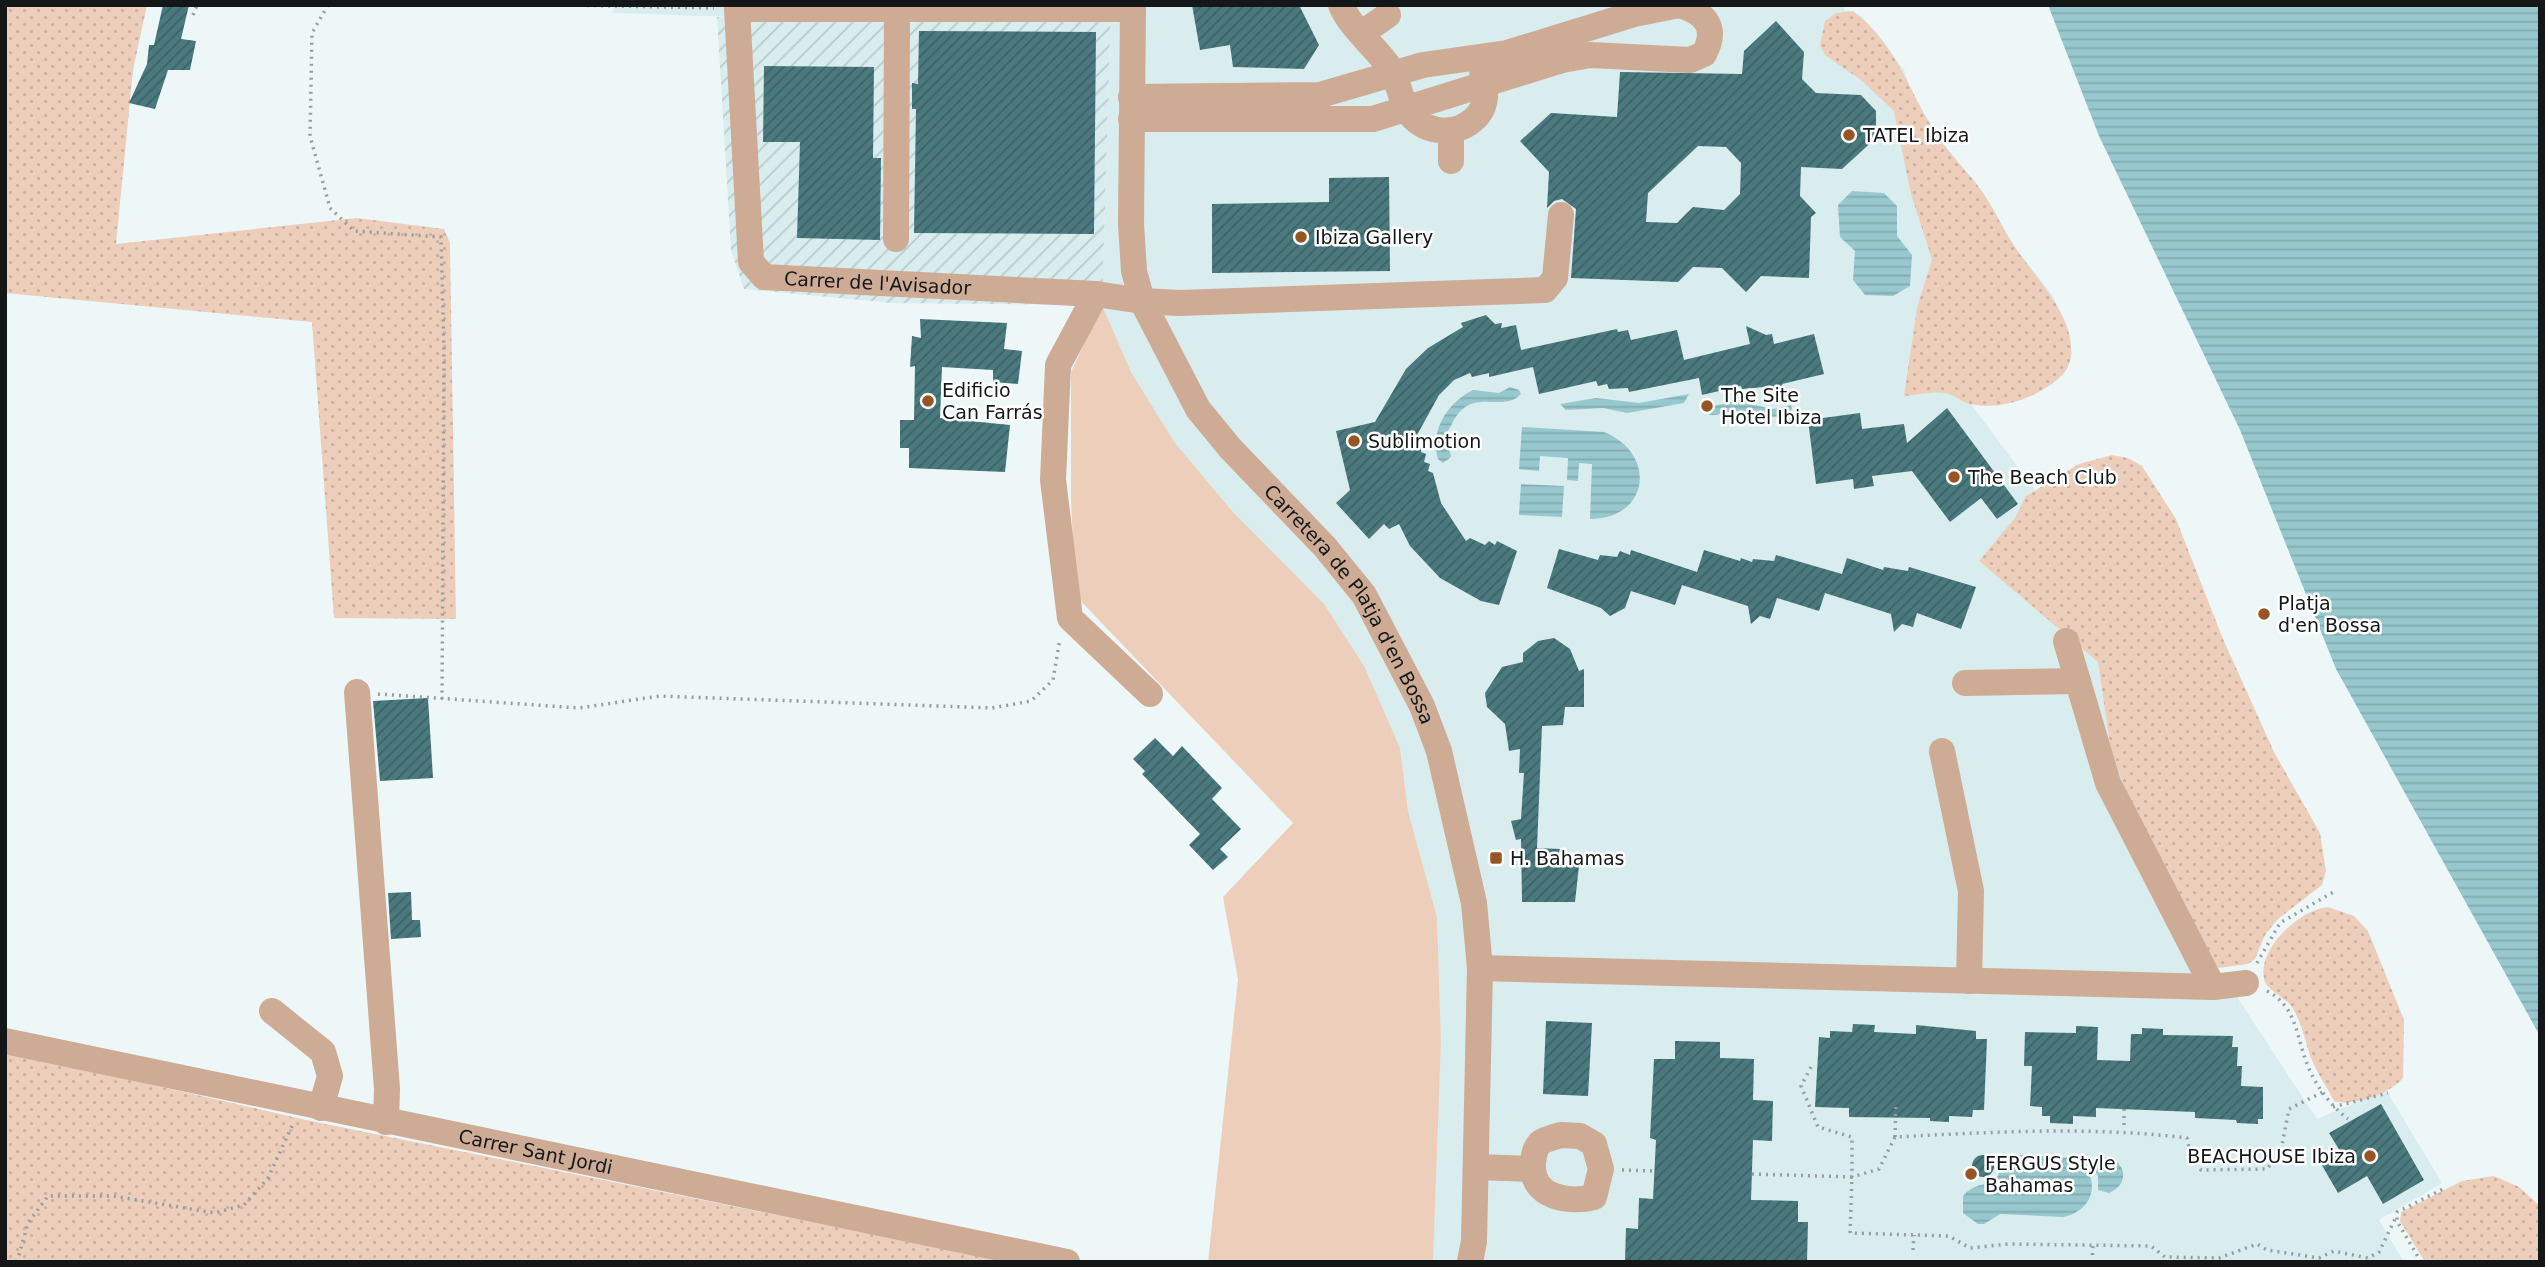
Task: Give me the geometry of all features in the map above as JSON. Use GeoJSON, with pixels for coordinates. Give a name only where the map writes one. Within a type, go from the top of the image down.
{"type":"FeatureCollection","features":[{"type":"Feature","properties":{"kind":"street"},"geometry":{"type":"LineString","coordinates":[[1341,5],[1395,73],[1407,111],[1431,129],[1451,132],[1464,128],[1477,117],[1485,103],[1482,71]]}},
{"type":"Feature","properties":{"kind":"street"},"geometry":{"type":"LineString","coordinates":[[1131,108],[1320,95],[1423,65],[1482,71],[1590,55],[1690,60],[1704,54],[1711,32],[1708,22],[1697,10],[1680,5],[1634,14],[1519,50],[1482,71],[1407,111],[1373,119],[1131,108]]}},
{"type":"Feature","properties":{"kind":"street"},"geometry":{"type":"LineString","coordinates":[[896,239],[897,7]]}},
{"type":"Feature","properties":{"kind":"street"},"geometry":{"type":"LineString","coordinates":[[737,9],[1133,7]]}},
{"type":"Feature","properties":{"kind":"street","name":"Carretera de Platja d'en Bossa"},"geometry":{"type":"LineString","coordinates":[[1133,7],[1132,251],[1142,301],[1198,409],[1230,448],[1325,547],[1364,595],[1422,706],[1442,761],[1474,903],[1480,968],[1474,1255]]}},
{"type":"Feature","properties":{"kind":"street","name":"Carrer de l'Avisador"},"geometry":{"type":"LineString","coordinates":[[737,9],[751,262],[764,277],[1096,293],[1142,301],[1179,303],[1545,290],[1555,278],[1562,215]]}},
{"type":"Feature","properties":{"kind":"street"},"geometry":{"type":"LineString","coordinates":[[1362,33],[1388,15]]}},
{"type":"Feature","properties":{"kind":"street"},"geometry":{"type":"LineString","coordinates":[[1451,132],[1451,161]]}},
{"type":"Feature","properties":{"kind":"street"},"geometry":{"type":"LineString","coordinates":[[1096,293],[1058,365],[1053,480],[1070,618],[1150,694]]}},
{"type":"Feature","properties":{"kind":"street"},"geometry":{"type":"LineString","coordinates":[[2066,640],[2108,783],[2213,987]]}},
{"type":"Feature","properties":{"kind":"street"},"geometry":{"type":"LineString","coordinates":[[1965,682],[2078,681]]}},
{"type":"Feature","properties":{"kind":"street"},"geometry":{"type":"LineString","coordinates":[[357,692],[387,1088],[386,1122]]}},
{"type":"Feature","properties":{"kind":"street"},"geometry":{"type":"LineString","coordinates":[[1942,751],[1971,891],[1969,981]]}},
{"type":"Feature","properties":{"kind":"street"},"geometry":{"type":"LineString","coordinates":[[1480,968],[2213,987],[2253,985]]}},
{"type":"Feature","properties":{"kind":"street"},"geometry":{"type":"LineString","coordinates":[[272,1011],[323,1052],[330,1076],[312,1107]]}},
{"type":"Feature","properties":{"kind":"street","name":"Carrer Sant Jordi"},"geometry":{"type":"LineString","coordinates":[[5,1041],[1067,1262]]}},
{"type":"Feature","properties":{"kind":"street"},"geometry":{"type":"LineString","coordinates":[[1476,1167],[1533,1169]]}},
{"type":"Feature","properties":{"kind":"path"},"geometry":{"type":"LineString","coordinates":[[192,15],[197,5]]}},
{"type":"Feature","properties":{"kind":"path"},"geometry":{"type":"LineString","coordinates":[[328,5],[312,33],[310,136],[330,208],[354,231],[441,237],[444,351],[442,699]]}},
{"type":"Feature","properties":{"kind":"path"},"geometry":{"type":"LineString","coordinates":[[566,5],[737,9]]}},
{"type":"Feature","properties":{"kind":"path"},"geometry":{"type":"LineString","coordinates":[[357,692],[579,708],[660,696],[992,708],[1031,701],[1052,680],[1058,644],[1070,618]]}},
{"type":"Feature","properties":{"kind":"path"},"geometry":{"type":"LineString","coordinates":[[2335,891],[2280,923],[2253,985],[2273,994],[2294,1018],[2306,1062],[2332,1107],[2348,1119]]}},
{"type":"Feature","properties":{"kind":"path"},"geometry":{"type":"LineString","coordinates":[[1811,1067],[1801,1086],[1818,1127],[1852,1137],[1850,1233],[1949,1236],[1970,1248],[2009,1244],[2151,1246],[2165,1257],[2219,1258],[2257,1244],[2267,1251],[2308,1254],[2319,1258],[2334,1251],[2368,1258],[2379,1252],[2392,1220],[2404,1206],[2443,1189]]}},
{"type":"Feature","properties":{"kind":"path"},"geometry":{"type":"LineString","coordinates":[[1895,1137],[2124,1130],[2187,1138],[2190,1157],[2201,1170],[2267,1169],[2281,1150],[2289,1109],[2323,1092]]}},
{"type":"Feature","properties":{"kind":"path"},"geometry":{"type":"LineString","coordinates":[[2332,1107],[2388,1093]]}},
{"type":"Feature","properties":{"kind":"path"},"geometry":{"type":"LineString","coordinates":[[1752,1174],[1852,1177],[1879,1168],[1895,1137],[1896,1102]]}},
{"type":"Feature","properties":{"kind":"path"},"geometry":{"type":"LineString","coordinates":[[17,1262],[28,1223],[48,1196],[113,1196],[215,1213],[244,1205],[268,1178],[312,1107]]}},
{"type":"Feature","properties":{"kind":"path"},"geometry":{"type":"LineString","coordinates":[[2124,1109],[2124,1130]]}},
{"type":"Feature","properties":{"kind":"path"},"geometry":{"type":"LineString","coordinates":[[1624,1170],[1655,1171]]}},
{"type":"Feature","properties":{"kind":"path"},"geometry":{"type":"LineString","coordinates":[[2397,1215],[2397,1221],[2421,1262]]}},
{"type":"Feature","properties":{"kind":"path"},"geometry":{"type":"LineString","coordinates":[[1913,1250],[1914,1235]]}},
{"type":"Feature","properties":{"kind":"path"},"geometry":{"type":"LineString","coordinates":[[2092,1262],[2093,1245]]}},
{"type":"Feature","properties":{"kind":"path"},"geometry":{"type":"LineString","coordinates":[[2308,1254],[2308,1262]]}},
{"type":"Feature","properties":{"kind":"shaded area"},"geometry":{"type":"Polygon","coordinates":[[[5,5],[147,5],[133,70],[116,244],[357,218],[444,229],[450,243],[456,619],[334,618],[312,322],[5,293],[5,5]]]}},
{"type":"Feature","properties":{"kind":"shaded area"},"geometry":{"type":"Polygon","coordinates":[[[614,5],[908,5],[908,23],[613,13],[614,5]]]}},
{"type":"Feature","properties":{"kind":"shaded area"},"geometry":{"type":"Polygon","coordinates":[[[1111,5],[1843,5],[1845,11],[1853,11],[1863,18],[1904,70],[1910,89],[1939,138],[1983,193],[2016,249],[2053,296],[2067,327],[2072,354],[2064,374],[2050,385],[1998,406],[1971,404],[2035,490],[2026,496],[2016,518],[1979,561],[2098,662],[2111,752],[2218,968],[2317,1119],[2386,1090],[2442,1183],[2379,1220],[2404,1262],[1433,1262],[1441,1042],[1437,917],[1408,811],[1400,748],[1233,512],[1175,443],[1131,372],[1102,305],[1111,5]]]}},
{"type":"Feature","properties":{"kind":"shaded area"},"geometry":{"type":"Polygon","coordinates":[[[1111,5],[1102,305],[892,303],[744,289],[731,250],[717,17],[907,23],[1111,5]]]}},
{"type":"Feature","properties":{"kind":"shaded area"},"geometry":{"type":"Polygon","coordinates":[[[1853,11],[1869,25],[1892,54],[1938,137],[1981,190],[2012,243],[2050,294],[2066,324],[2071,350],[2067,369],[2054,382],[2032,395],[2007,404],[1982,406],[1967,403],[1946,393],[1904,396],[1917,308],[1932,259],[1911,194],[1894,111],[1861,80],[1825,55],[1820,46],[1825,21],[1836,13],[1853,11]]]}},
{"type":"Feature","properties":{"kind":"shaded area"},"geometry":{"type":"Polygon","coordinates":[[[1102,305],[1131,372],[1175,443],[1233,512],[1324,604],[1364,666],[1400,748],[1408,811],[1437,917],[1441,1042],[1433,1262],[1208,1262],[1238,979],[1223,897],[1293,823],[1075,595],[1071,497],[1071,372],[1102,305]]]}},
{"type":"Feature","properties":{"kind":"shaded area"},"geometry":{"type":"Polygon","coordinates":[[[2112,455],[2128,458],[2142,466],[2176,519],[2223,639],[2274,752],[2320,833],[2326,871],[2322,885],[2278,919],[2265,935],[2255,959],[2248,964],[2218,968],[2135,813],[2111,752],[2098,662],[1979,561],[2015,518],[2026,496],[2079,464],[2112,455]]]}},
{"type":"Feature","properties":{"kind":"shaded area"},"geometry":{"type":"Polygon","coordinates":[[[2328,907],[2354,916],[2368,931],[2404,1020],[2403,1078],[2390,1089],[2351,1102],[2334,1101],[2313,1064],[2295,1013],[2289,1004],[2267,985],[2263,970],[2273,945],[2293,923],[2305,915],[2328,907]]]}},
{"type":"Feature","properties":{"kind":"shaded area"},"geometry":{"type":"Polygon","coordinates":[[[5,1051],[306,1120],[1009,1262],[5,1262],[5,1051]]]}},
{"type":"Feature","properties":{"kind":"shaded area"},"geometry":{"type":"Polygon","coordinates":[[[2494,1176],[2519,1187],[2540,1206],[2540,1262],[2425,1262],[2400,1221],[2401,1212],[2462,1181],[2494,1176]]]}},
{"type":"Feature","properties":{"kind":"water"},"geometry":{"type":"Polygon","coordinates":[[[2048,5],[2540,5],[2540,1036],[2336,669],[2240,430],[2099,136],[2048,5]]]}},
{"type":"Feature","properties":{"kind":"water"},"geometry":{"type":"Polygon","coordinates":[[[1852,191],[1884,193],[1897,206],[1897,236],[1912,255],[1910,286],[1893,296],[1865,295],[1853,280],[1855,251],[1840,237],[1838,205],[1852,191]]]}},
{"type":"Feature","properties":{"kind":"water"},"geometry":{"type":"Polygon","coordinates":[[[1510,387],[1519,390],[1521,394],[1505,402],[1476,403],[1459,413],[1446,438],[1451,457],[1443,463],[1438,459],[1436,438],[1443,418],[1455,402],[1473,390],[1499,393],[1510,387]]]}},
{"type":"Feature","properties":{"kind":"water"},"geometry":{"type":"Polygon","coordinates":[[[1689,394],[1684,403],[1627,413],[1603,408],[1566,410],[1560,404],[1596,398],[1639,403],[1689,394]]]}},
{"type":"Feature","properties":{"kind":"water"},"geometry":{"type":"Polygon","coordinates":[[[1734,401],[1773,409],[1791,405],[1792,409],[1789,414],[1774,417],[1733,411],[1716,415],[1706,413],[1706,408],[1734,401]]]}},
{"type":"Feature","properties":{"kind":"water"},"geometry":{"type":"Polygon","coordinates":[[[1522,427],[1604,432],[1621,442],[1633,455],[1639,469],[1639,484],[1635,497],[1625,508],[1610,516],[1590,519],[1592,464],[1579,463],[1578,481],[1567,480],[1568,458],[1540,456],[1539,471],[1519,469],[1522,427]]]}},
{"type":"Feature","properties":{"kind":"water"},"geometry":{"type":"Polygon","coordinates":[[[1521,484],[1564,486],[1562,517],[1519,515],[1521,484]]]}},
{"type":"Feature","properties":{"kind":"water"},"geometry":{"type":"Polygon","coordinates":[[[2004,1154],[2076,1158],[2084,1166],[2092,1183],[2088,1201],[2074,1214],[2063,1217],[2000,1214],[1984,1224],[1978,1224],[1963,1213],[1963,1196],[1976,1186],[1994,1181],[2000,1169],[2000,1157],[2004,1154]]]}},
{"type":"Feature","properties":{"kind":"water"},"geometry":{"type":"Polygon","coordinates":[[[2109,1157],[2120,1165],[2123,1175],[2120,1185],[2109,1193],[2098,1190],[2098,1176],[2092,1166],[2098,1158],[2109,1157]]]}},
{"type":"Feature","properties":{"kind":"building"},"geometry":{"type":"Polygon","coordinates":[[[163,5],[189,5],[181,39],[196,41],[190,70],[168,70],[155,109],[129,103],[147,64],[149,45],[154,45],[163,5]]]}},
{"type":"Feature","properties":{"kind":"building"},"geometry":{"type":"Polygon","coordinates":[[[1192,5],[1299,5],[1319,45],[1304,69],[1233,67],[1230,45],[1200,50],[1192,5]]]}},
{"type":"Feature","properties":{"kind":"building"},"geometry":{"type":"Polygon","coordinates":[[[1776,21],[1804,52],[1802,79],[1816,93],[1861,95],[1876,111],[1876,138],[1842,169],[1801,167],[1800,196],[1816,213],[1811,217],[1809,278],[1761,276],[1746,292],[1722,268],[1693,267],[1678,282],[1571,278],[1576,209],[1562,199],[1554,201],[1547,208],[1549,172],[1520,141],[1551,113],[1617,117],[1620,72],[1742,74],[1744,51],[1776,21]],[[1698,146],[1648,193],[1646,222],[1677,223],[1693,207],[1724,210],[1740,194],[1741,163],[1726,147],[1698,146]]]}},
{"type":"Feature","properties":{"kind":"building"},"geometry":{"type":"Polygon","coordinates":[[[919,31],[1096,32],[1094,234],[914,233],[916,109],[912,109],[912,83],[918,84],[919,31]]]}},
{"type":"Feature","properties":{"kind":"building"},"geometry":{"type":"Polygon","coordinates":[[[764,66],[874,67],[873,158],[881,158],[880,240],[797,238],[800,142],[763,142],[764,66]]]}},
{"type":"Feature","properties":{"kind":"building","name":"Ibiza Gallery"},"geometry":{"type":"Polygon","coordinates":[[[1389,177],[1390,271],[1212,273],[1212,204],[1329,202],[1329,178],[1389,177]]]}},
{"type":"Feature","properties":{"kind":"building"},"geometry":{"type":"Polygon","coordinates":[[[1486,315],[1495,324],[1502,323],[1501,328],[1516,325],[1521,350],[1617,329],[1618,332],[1628,330],[1631,340],[1677,330],[1684,360],[1750,344],[1746,326],[1766,335],[1772,334],[1774,344],[1814,334],[1824,374],[1782,384],[1783,388],[1765,392],[1764,387],[1742,389],[1741,386],[1702,395],[1699,378],[1629,392],[1628,388],[1609,389],[1607,384],[1598,386],[1596,381],[1539,394],[1533,367],[1489,377],[1489,373],[1472,377],[1470,373],[1454,380],[1439,395],[1417,435],[1423,437],[1421,452],[1426,454],[1424,462],[1430,464],[1428,471],[1433,473],[1441,503],[1466,541],[1470,538],[1485,545],[1489,541],[1495,545],[1497,541],[1517,551],[1499,605],[1481,601],[1440,578],[1410,546],[1399,524],[1389,529],[1384,524],[1369,539],[1336,503],[1350,490],[1336,431],[1375,422],[1406,369],[1428,348],[1463,327],[1461,323],[1486,315]]]}},
{"type":"Feature","properties":{"kind":"building","name":"Edificio Can Farrás"},"geometry":{"type":"Polygon","coordinates":[[[920,319],[1007,323],[1004,349],[1022,351],[1018,384],[993,382],[993,370],[942,367],[940,418],[1010,425],[1005,472],[909,468],[909,448],[900,448],[900,420],[914,420],[915,366],[910,367],[912,336],[921,338],[920,319]]]}},
{"type":"Feature","properties":{"kind":"building"},"geometry":{"type":"Polygon","coordinates":[[[1947,408],[2018,504],[1997,519],[1981,498],[1950,522],[1912,471],[1872,476],[1874,486],[1854,489],[1853,479],[1816,484],[1808,420],[1860,413],[1862,429],[1904,424],[1907,443],[1947,408]]]}},
{"type":"Feature","properties":{"kind":"building"},"geometry":{"type":"Polygon","coordinates":[[[1559,549],[1598,560],[1600,555],[1617,557],[1620,551],[1630,555],[1631,550],[1697,572],[1704,550],[1752,562],[1753,559],[1774,561],[1776,555],[1842,574],[1847,558],[1883,570],[1884,567],[1908,571],[1909,567],[1976,587],[1961,629],[1917,613],[1913,627],[1902,624],[1894,632],[1891,614],[1825,593],[1819,611],[1777,598],[1770,619],[1760,616],[1751,624],[1748,606],[1682,585],[1675,605],[1631,591],[1625,608],[1610,616],[1601,608],[1547,588],[1559,549]]]}},
{"type":"Feature","properties":{"kind":"building"},"geometry":{"type":"Polygon","coordinates":[[[1554,638],[1570,649],[1579,671],[1584,669],[1584,707],[1565,707],[1563,725],[1542,726],[1537,848],[1560,849],[1555,864],[1579,866],[1575,902],[1522,902],[1521,839],[1516,840],[1511,821],[1521,819],[1524,773],[1519,773],[1520,749],[1509,751],[1505,724],[1487,707],[1485,693],[1502,667],[1523,662],[1523,653],[1538,641],[1554,638]]]}},
{"type":"Feature","properties":{"kind":"building"},"geometry":{"type":"Polygon","coordinates":[[[428,698],[433,778],[380,781],[373,701],[428,698]]]}},
{"type":"Feature","properties":{"kind":"building"},"geometry":{"type":"Polygon","coordinates":[[[1155,738],[1173,756],[1182,746],[1222,788],[1212,799],[1241,829],[1220,849],[1228,857],[1213,870],[1189,845],[1200,834],[1142,774],[1145,771],[1133,759],[1155,738]]]}},
{"type":"Feature","properties":{"kind":"building"},"geometry":{"type":"Polygon","coordinates":[[[411,892],[412,920],[420,920],[421,937],[391,939],[388,893],[411,892]]]}},
{"type":"Feature","properties":{"kind":"building"},"geometry":{"type":"Polygon","coordinates":[[[1546,1021],[1592,1023],[1588,1096],[1543,1094],[1546,1021]]]}},
{"type":"Feature","properties":{"kind":"building"},"geometry":{"type":"Polygon","coordinates":[[[1853,1024],[1875,1025],[1874,1032],[1916,1034],[1916,1025],[1976,1031],[1976,1039],[1987,1039],[1984,1110],[1973,1110],[1972,1117],[1949,1116],[1949,1122],[1930,1121],[1930,1118],[1849,1117],[1849,1108],[1815,1107],[1819,1037],[1830,1038],[1830,1031],[1852,1032],[1853,1024]]]}},
{"type":"Feature","properties":{"kind":"building"},"geometry":{"type":"Polygon","coordinates":[[[2076,1026],[2098,1027],[2097,1060],[2130,1061],[2131,1034],[2142,1034],[2142,1028],[2163,1029],[2163,1035],[2233,1036],[2232,1047],[2238,1047],[2237,1066],[2242,1066],[2241,1086],[2263,1087],[2263,1119],[2258,1119],[2258,1124],[2237,1123],[2236,1120],[2195,1118],[2195,1112],[2096,1108],[2096,1117],[2073,1116],[2073,1124],[2050,1123],[2050,1116],[2042,1116],[2042,1107],[2030,1106],[2032,1066],[2024,1066],[2025,1032],[2076,1033],[2076,1026]]]}},
{"type":"Feature","properties":{"kind":"building"},"geometry":{"type":"Polygon","coordinates":[[[1675,1041],[1720,1042],[1720,1058],[1754,1059],[1753,1100],[1773,1101],[1772,1141],[1753,1140],[1751,1200],[1798,1201],[1798,1222],[1808,1222],[1807,1262],[1625,1262],[1626,1228],[1638,1229],[1639,1198],[1653,1199],[1656,1140],[1650,1138],[1654,1059],[1675,1059],[1675,1041]]]}},
{"type":"Feature","properties":{"kind":"building","name":"BEACHOUSE Ibiza"},"geometry":{"type":"Polygon","coordinates":[[[2381,1104],[2424,1180],[2383,1204],[2367,1176],[2338,1193],[2320,1162],[2340,1151],[2329,1133],[2381,1104]]]}},
{"type":"Feature","properties":{"kind":"building"},"geometry":{"type":"Polygon","coordinates":[[[1983,1155],[1991,1158],[1994,1166],[1991,1174],[1983,1177],[1975,1174],[1972,1166],[1975,1158],[1983,1155]]]}},
{"type":"Feature","properties":{"kind":"place","name":"TATEL Ibiza"},"geometry":{"type":"Point","coordinates":[1849,135]}},
{"type":"Feature","properties":{"kind":"place","name":"Ibiza Gallery"},"geometry":{"type":"Point","coordinates":[1301,237]}},
{"type":"Feature","properties":{"kind":"place","name":"Edificio Can Farrás"},"geometry":{"type":"Point","coordinates":[928,401]}},
{"type":"Feature","properties":{"kind":"place","name":"The Site Hotel Ibiza"},"geometry":{"type":"Point","coordinates":[1707,406]}},
{"type":"Feature","properties":{"kind":"place","name":"Sublimotion"},"geometry":{"type":"Point","coordinates":[1354,441]}},
{"type":"Feature","properties":{"kind":"place","name":"The Beach Club"},"geometry":{"type":"Point","coordinates":[1954,477]}},
{"type":"Feature","properties":{"kind":"place","name":"Platja d'en Bossa"},"geometry":{"type":"Point","coordinates":[2264,614]}},
{"type":"Feature","properties":{"kind":"place","name":"H. Bahamas"},"geometry":{"type":"Point","coordinates":[1496,858]}},
{"type":"Feature","properties":{"kind":"place","name":"BEACHOUSE Ibiza"},"geometry":{"type":"Point","coordinates":[2370,1156]}},
{"type":"Feature","properties":{"kind":"place","name":"FERGUS Style Bahamas"},"geometry":{"type":"Point","coordinates":[1971,1174]}}]}
